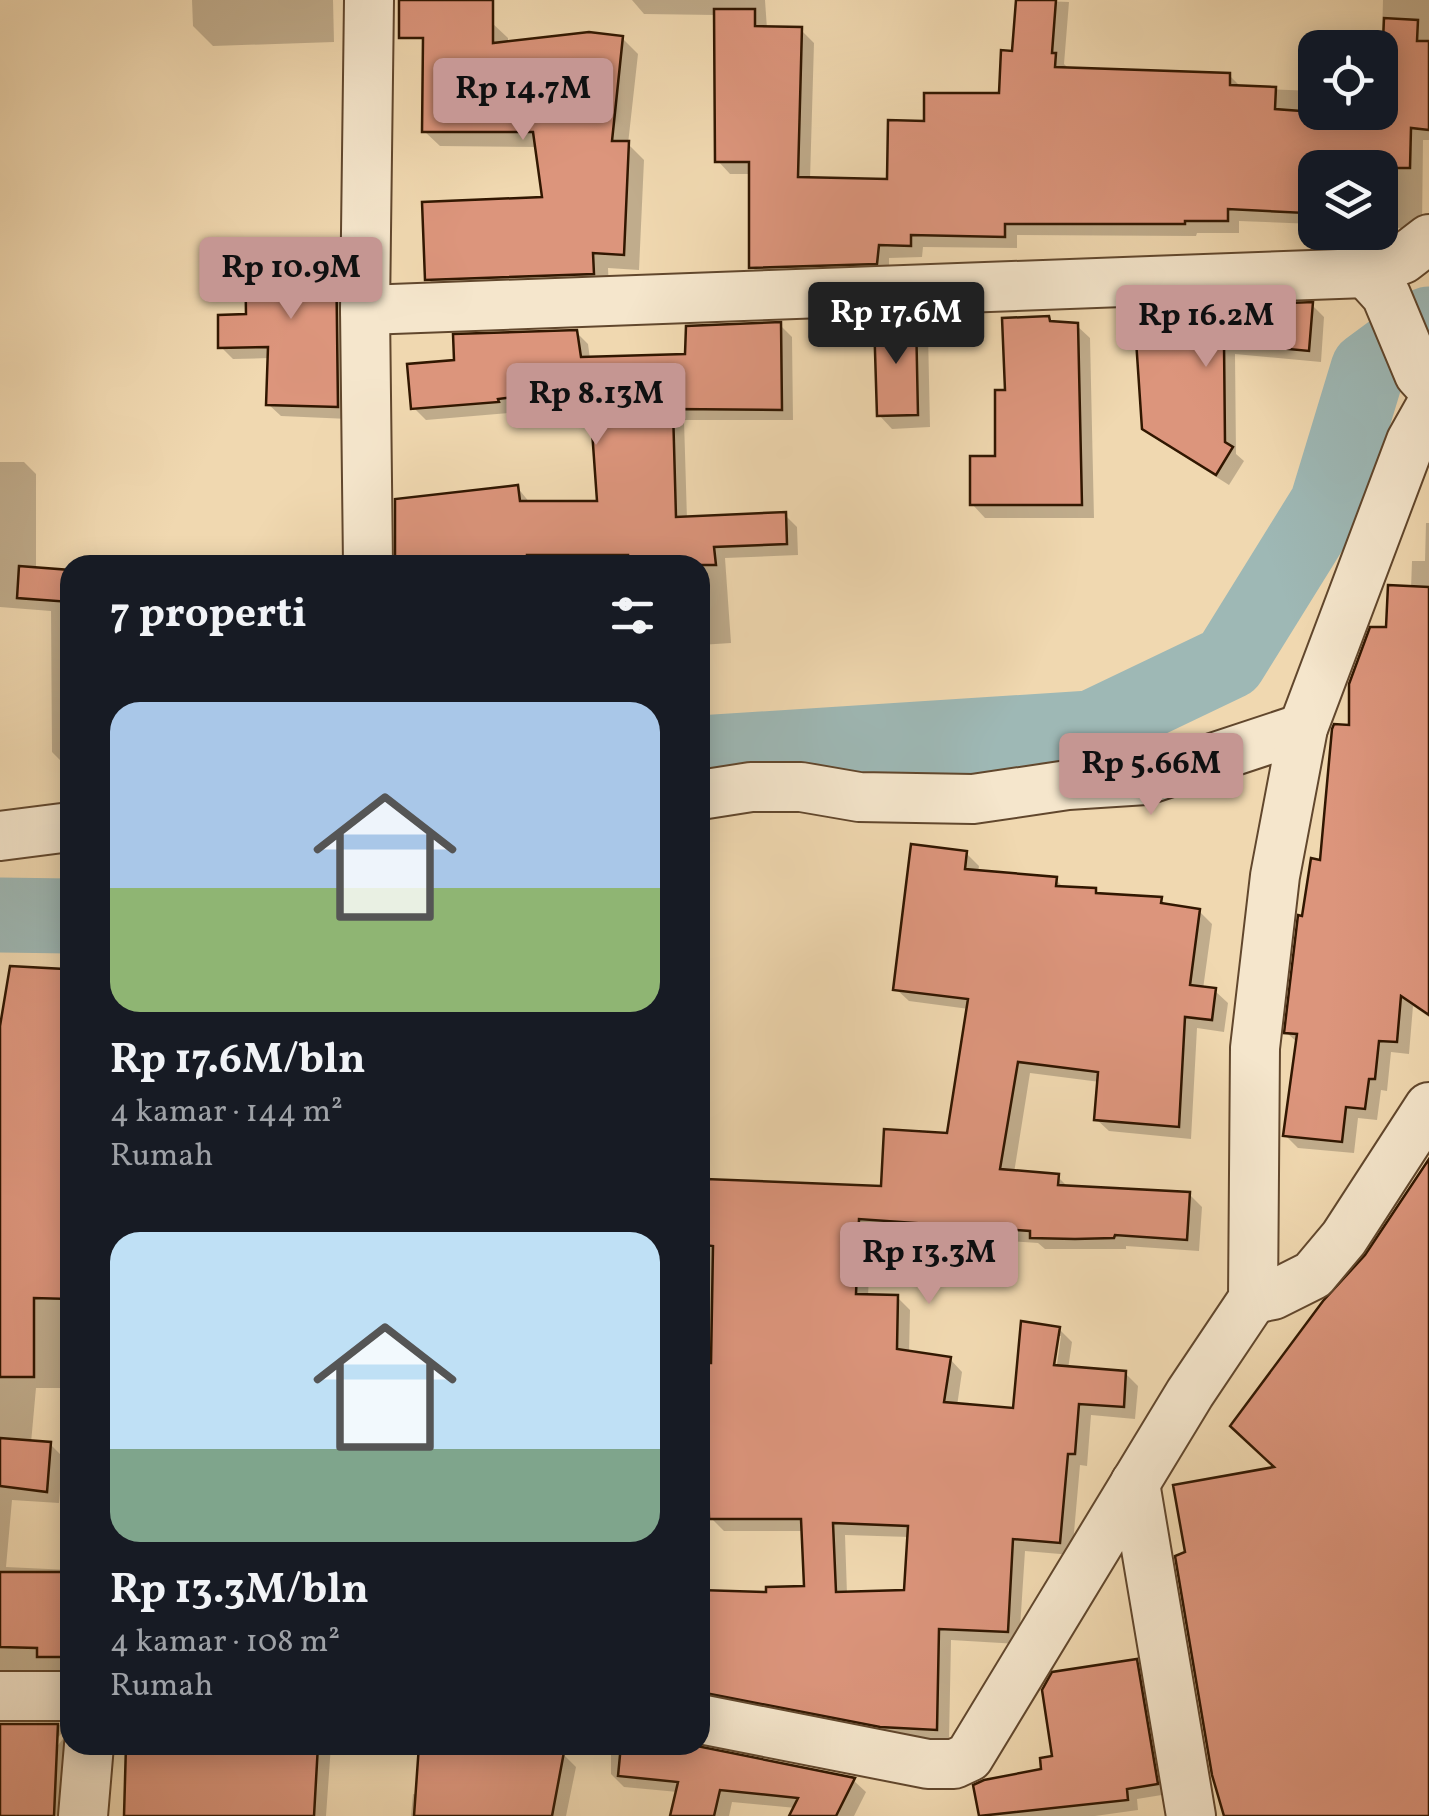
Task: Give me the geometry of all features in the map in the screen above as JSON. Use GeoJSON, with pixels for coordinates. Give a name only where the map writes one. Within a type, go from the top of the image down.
{"type":"FeatureCollection","features":[{"type":"Feature","properties":{"kind":"street"},"geometry":{"type":"LineString","coordinates":[[368,555],[365,310],[369,0]]}},
{"type":"Feature","properties":{"kind":"street"},"geometry":{"type":"LineString","coordinates":[[365,310],[1376,284],[1429,239]]}},
{"type":"Feature","properties":{"kind":"street"},"geometry":{"type":"LineString","coordinates":[[710,1721],[928,1764],[962,1762],[976,1747],[1190,1392],[1253,1300],[1255,1048],[1276,876],[1303,728],[1411,442],[1426,389],[1376,284]]}},
{"type":"Feature","properties":{"kind":"street"},"geometry":{"type":"LineString","coordinates":[[710,793],[751,787],[801,788],[858,797],[973,799],[1068,785],[1146,780],[1303,728]]}},
{"type":"Feature","properties":{"kind":"street"},"geometry":{"type":"LineString","coordinates":[[0,836],[60,828]]}},
{"type":"Feature","properties":{"kind":"street"},"geometry":{"type":"LineString","coordinates":[[1253,1300],[1313,1275],[1344,1238],[1429,1108]]}},
{"type":"Feature","properties":{"kind":"street"},"geometry":{"type":"LineString","coordinates":[[1135,1483],[1190,1816]]}},
{"type":"Feature","properties":{"kind":"street"},"geometry":{"type":"LineString","coordinates":[[0,1696],[60,1696]]}},
{"type":"Feature","properties":{"kind":"street"},"geometry":{"type":"LineString","coordinates":[[83,1816],[88,1755]]}},
{"type":"Feature","properties":{"kind":"building"},"geometry":{"type":"Polygon","coordinates":[[[399,0],[493,0],[493,43],[589,32],[623,36],[612,141],[629,141],[624,255],[593,253],[594,274],[425,280],[422,202],[542,197],[533,132],[422,132],[423,38],[399,38],[399,0]]]}},
{"type":"Feature","properties":{"kind":"building"},"geometry":{"type":"Polygon","coordinates":[[[1016,0],[1056,0],[1052,53],[1056,53],[1055,67],[1230,73],[1230,85],[1276,87],[1275,109],[1298,111],[1298,130],[1398,130],[1398,30],[1383,30],[1384,18],[1418,20],[1417,41],[1429,41],[1429,130],[1411,128],[1410,168],[1398,168],[1398,150],[1298,150],[1298,213],[1228,209],[1228,221],[1185,224],[1005,224],[1005,237],[911,235],[911,246],[879,245],[877,264],[749,268],[749,162],[715,162],[714,9],[755,9],[755,26],[802,27],[798,177],[887,179],[888,120],[924,121],[924,93],[999,93],[1001,50],[1012,51],[1016,0]]]}},
{"type":"Feature","properties":{"kind":"building"},"geometry":{"type":"Polygon","coordinates":[[[336,246],[338,407],[266,405],[268,347],[218,348],[218,315],[246,314],[245,247],[336,246]]]}},
{"type":"Feature","properties":{"kind":"building"},"geometry":{"type":"Polygon","coordinates":[[[1313,302],[1309,351],[1224,343],[1225,442],[1233,447],[1216,475],[1142,429],[1135,325],[1175,322],[1175,308],[1313,302]]]}},
{"type":"Feature","properties":{"kind":"building"},"geometry":{"type":"Polygon","coordinates":[[[1049,316],[1050,321],[1078,323],[1082,505],[970,505],[970,456],[995,456],[995,390],[1005,390],[1002,318],[1049,316]]]}},
{"type":"Feature","properties":{"kind":"building"},"geometry":{"type":"Polygon","coordinates":[[[916,317],[918,415],[877,416],[874,319],[916,317]]]}},
{"type":"Feature","properties":{"kind":"building"},"geometry":{"type":"Polygon","coordinates":[[[781,322],[782,410],[673,409],[676,517],[786,512],[787,544],[714,547],[716,565],[710,565],[710,555],[395,555],[395,499],[518,485],[520,501],[597,501],[589,388],[498,399],[499,402],[411,409],[407,364],[454,360],[453,334],[577,330],[581,357],[685,354],[686,326],[781,322]]]}},
{"type":"Feature","properties":{"kind":"building"},"geometry":{"type":"Polygon","coordinates":[[[19,566],[60,569],[60,601],[17,598],[19,566]]]}},
{"type":"Feature","properties":{"kind":"building"},"geometry":{"type":"Polygon","coordinates":[[[1388,585],[1429,587],[1429,1015],[1401,996],[1397,1042],[1379,1041],[1375,1079],[1369,1079],[1365,1109],[1346,1107],[1342,1142],[1283,1136],[1297,1034],[1284,1033],[1298,915],[1302,916],[1311,858],[1320,860],[1332,729],[1334,724],[1349,725],[1349,684],[1370,627],[1386,627],[1388,585]]]}},
{"type":"Feature","properties":{"kind":"building"},"geometry":{"type":"Polygon","coordinates":[[[911,844],[967,851],[965,869],[1057,877],[1056,886],[1162,897],[1161,903],[1200,909],[1190,985],[1216,988],[1212,1020],[1185,1017],[1179,1127],[1094,1120],[1098,1072],[1018,1062],[1000,1169],[1059,1174],[1058,1185],[1190,1192],[1187,1240],[1115,1235],[1030,1238],[1030,1231],[859,1219],[856,1294],[898,1295],[897,1349],[951,1357],[944,1402],[1013,1408],[1021,1321],[1060,1327],[1054,1365],[1126,1371],[1124,1407],[1079,1404],[1075,1454],[1068,1454],[1060,1543],[1013,1539],[1008,1632],[939,1629],[937,1730],[880,1727],[710,1694],[710,1590],[766,1592],[766,1587],[804,1586],[801,1519],[710,1519],[710,1179],[881,1186],[884,1129],[947,1133],[968,999],[893,990],[911,844]],[[833,1523],[836,1592],[904,1590],[908,1526],[833,1523]]]}},
{"type":"Feature","properties":{"kind":"building"},"geometry":{"type":"Polygon","coordinates":[[[10,966],[60,969],[60,1299],[34,1298],[34,1377],[0,1377],[0,1026],[10,966]]]}},
{"type":"Feature","properties":{"kind":"building"},"geometry":{"type":"Polygon","coordinates":[[[1429,1159],[1429,1816],[1224,1816],[1212,1775],[1175,1556],[1185,1552],[1173,1485],[1274,1467],[1230,1426],[1323,1301],[1365,1255],[1429,1159]]]}},
{"type":"Feature","properties":{"kind":"building"},"geometry":{"type":"Polygon","coordinates":[[[0,1438],[51,1442],[47,1492],[0,1486],[0,1438]]]}},
{"type":"Feature","properties":{"kind":"building"},"geometry":{"type":"Polygon","coordinates":[[[0,1572],[60,1572],[60,1657],[37,1657],[37,1648],[0,1647],[0,1572]]]}},
{"type":"Feature","properties":{"kind":"building"},"geometry":{"type":"Polygon","coordinates":[[[1137,1659],[1158,1784],[1127,1789],[1128,1800],[979,1816],[973,1785],[1041,1769],[1040,1758],[1052,1756],[1042,1690],[1052,1672],[1137,1659]]]}},
{"type":"Feature","properties":{"kind":"building"},"geometry":{"type":"Polygon","coordinates":[[[0,1724],[58,1724],[54,1816],[0,1816],[0,1724]]]}},
{"type":"Feature","properties":{"kind":"building"},"geometry":{"type":"Polygon","coordinates":[[[710,1749],[855,1778],[836,1816],[789,1816],[798,1798],[720,1790],[714,1816],[670,1816],[678,1782],[618,1776],[620,1755],[710,1755],[710,1749]]]}},
{"type":"Feature","properties":{"kind":"building"},"geometry":{"type":"Polygon","coordinates":[[[126,1755],[317,1755],[314,1816],[124,1816],[126,1755]]]}},
{"type":"Feature","properties":{"kind":"building"},"geometry":{"type":"Polygon","coordinates":[[[418,1755],[563,1755],[552,1816],[414,1816],[418,1755]]]}},
{"type":"Feature","properties":{"kind":"waterway"},"geometry":{"type":"LineString","coordinates":[[710,752],[1091,728],[1229,662],[1327,504],[1368,369],[1429,324]]}},
{"type":"Feature","properties":{"kind":"waterway"},"geometry":{"type":"LineString","coordinates":[[0,915],[60,916]]}}]}
